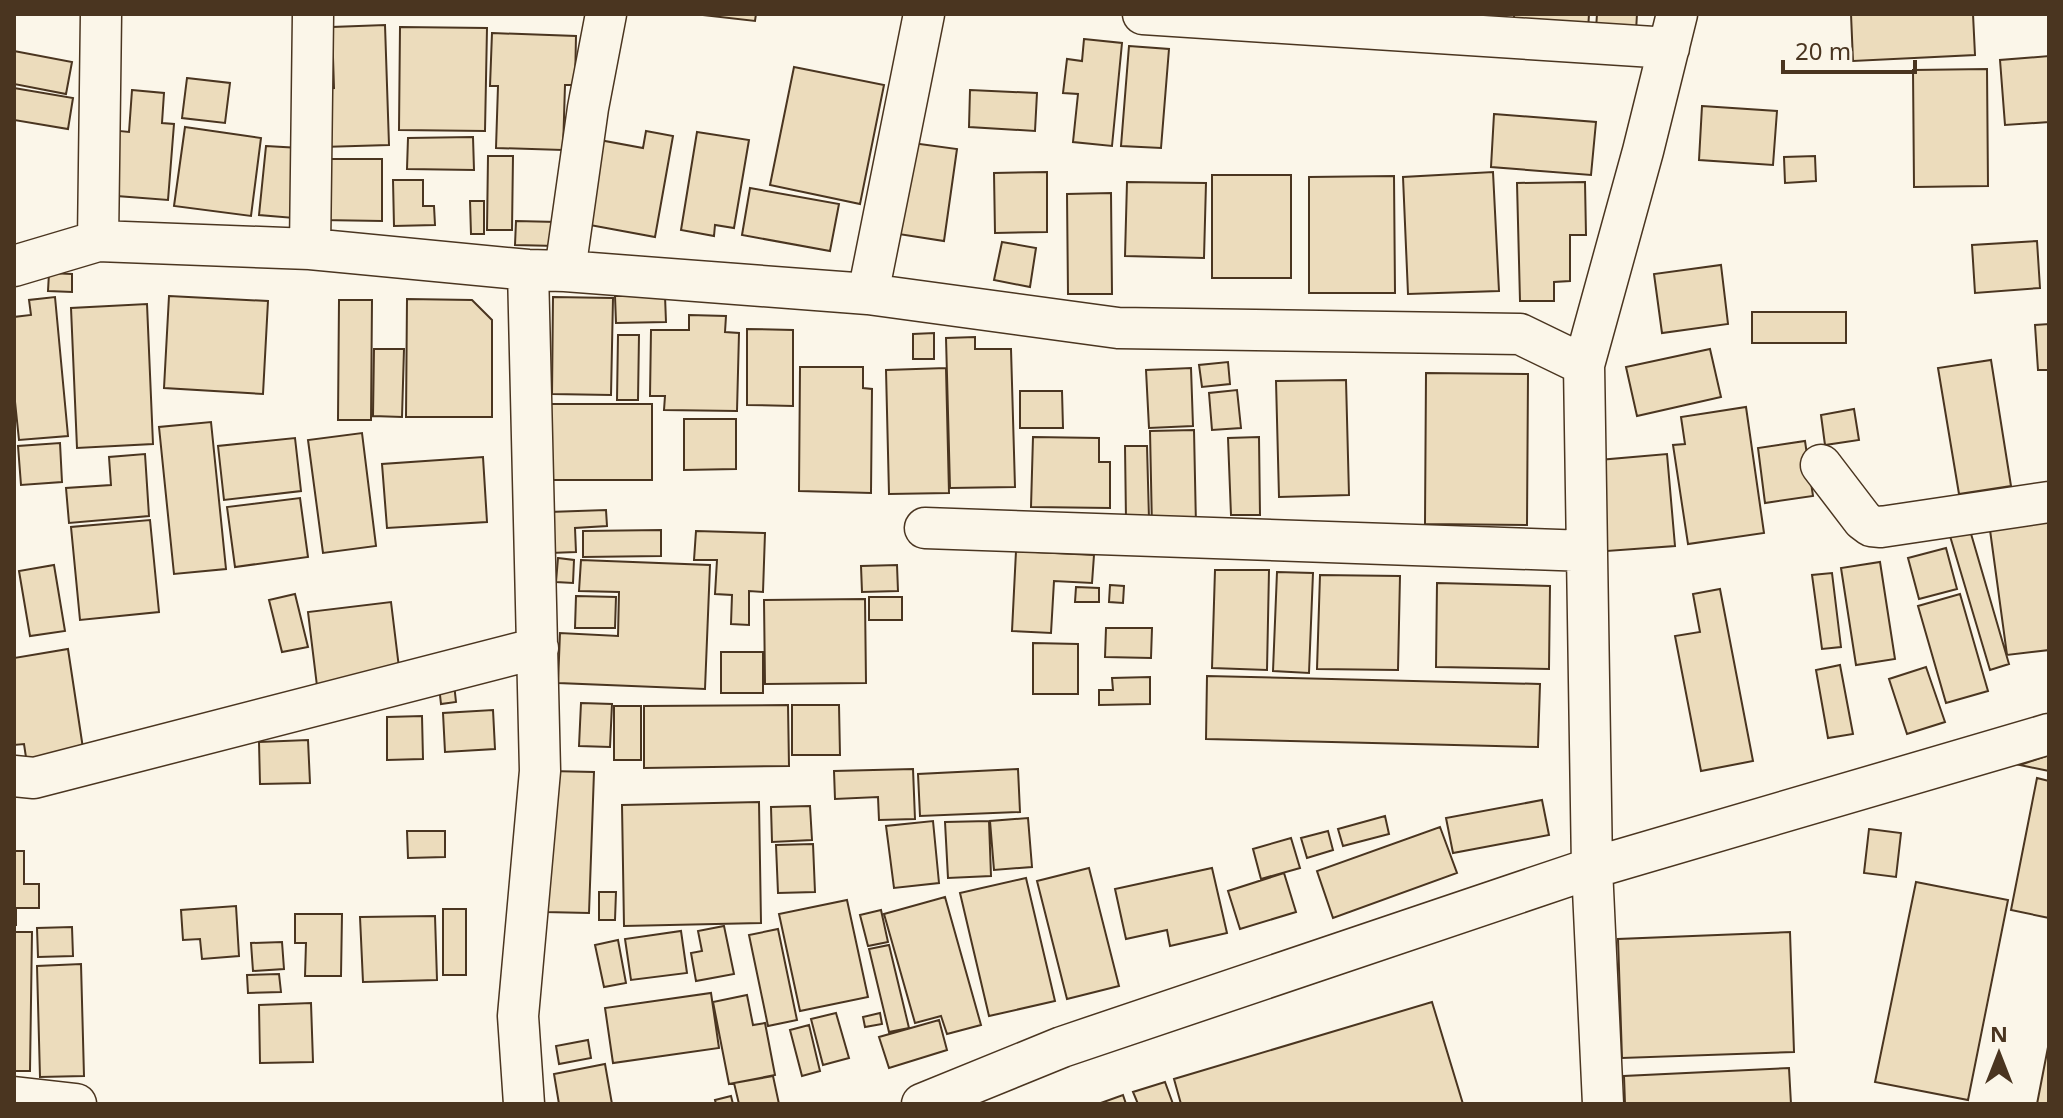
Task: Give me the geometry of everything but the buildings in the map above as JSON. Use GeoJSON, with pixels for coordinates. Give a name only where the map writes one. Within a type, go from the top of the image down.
{"type":"FeatureCollection","features":[{"type":"Feature","properties":{"kind":"street"},"geometry":{"type":"LineString","coordinates":[[98,241],[101,14]]}},
{"type":"Feature","properties":{"kind":"street"},"geometry":{"type":"LineString","coordinates":[[310,249],[313,14]]}},
{"type":"Feature","properties":{"kind":"street"},"geometry":{"type":"LineString","coordinates":[[524,1104],[518,1016],[540,771],[538,648],[546,271],[588,108],[606,14]]}},
{"type":"Feature","properties":{"kind":"street"},"geometry":{"type":"LineString","coordinates":[[868,294],[924,14]]}},
{"type":"Feature","properties":{"kind":"street"},"geometry":{"type":"LineString","coordinates":[[1143,14],[1673,31],[1584,365],[1592,868],[1603,1104]]}},
{"type":"Feature","properties":{"kind":"street"},"geometry":{"type":"LineString","coordinates":[[14,266],[98,241],[310,249],[546,271],[868,294],[1118,328],[1520,334],[1584,365]]}},
{"type":"Feature","properties":{"kind":"street"},"geometry":{"type":"LineString","coordinates":[[1821,465],[1871,526],[2049,502]]}},
{"type":"Feature","properties":{"kind":"street"},"geometry":{"type":"LineString","coordinates":[[925,528],[1587,551]]}},
{"type":"Feature","properties":{"kind":"street"},"geometry":{"type":"LineString","coordinates":[[14,776],[34,778],[538,648]]}},
{"type":"Feature","properties":{"kind":"street"},"geometry":{"type":"LineString","coordinates":[[922,1104],[1062,1047],[1592,868],[2049,734]]}},
{"type":"Feature","properties":{"kind":"street"},"geometry":{"type":"LineString","coordinates":[[14,1097],[76,1104]]}}]}
